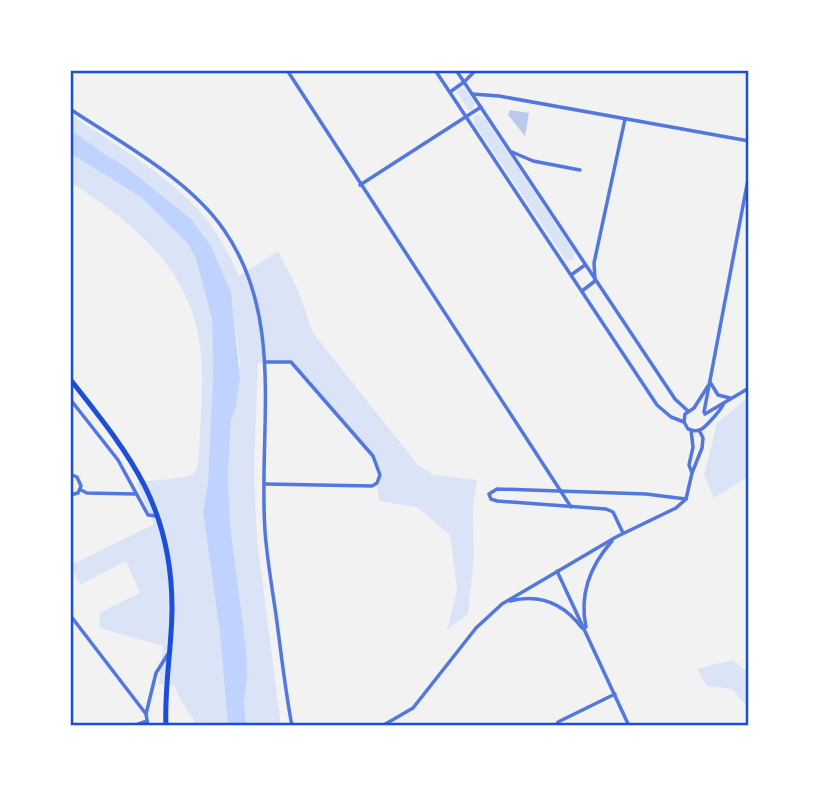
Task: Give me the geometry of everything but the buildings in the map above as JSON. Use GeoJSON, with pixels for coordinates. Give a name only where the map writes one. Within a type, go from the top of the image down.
{"type":"FeatureCollection","features":[{"type":"Feature","properties":{"kind":"main road"},"geometry":{"type":"LineString","coordinates":[[70,379],[130,457],[159,516],[167,547],[171,581],[166,726]]}},
{"type":"Feature","properties":{"kind":"street"},"geometry":{"type":"LineString","coordinates":[[286,70],[571,507]]}},
{"type":"Feature","properties":{"kind":"street"},"geometry":{"type":"LineString","coordinates":[[435,70],[662,411],[684,422],[691,430],[693,447],[689,465],[692,473]]}},
{"type":"Feature","properties":{"kind":"street"},"geometry":{"type":"LineString","coordinates":[[456,70],[675,399],[688,411]]}},
{"type":"Feature","properties":{"kind":"street"},"geometry":{"type":"LineString","coordinates":[[450,92],[476,70]]}},
{"type":"Feature","properties":{"kind":"street"},"geometry":{"type":"LineString","coordinates":[[472,94],[499,96],[749,141]]}},
{"type":"Feature","properties":{"kind":"street"},"geometry":{"type":"LineString","coordinates":[[360,184],[481,107]]}},
{"type":"Feature","properties":{"kind":"street"},"geometry":{"type":"LineString","coordinates":[[70,109],[180,185],[205,207],[233,244],[257,303],[265,362],[266,543],[292,726]]}},
{"type":"Feature","properties":{"kind":"street"},"geometry":{"type":"LineString","coordinates":[[596,281],[594,263],[625,119]]}},
{"type":"Feature","properties":{"kind":"street"},"geometry":{"type":"LineString","coordinates":[[511,152],[533,161],[580,170]]}},
{"type":"Feature","properties":{"kind":"street"},"geometry":{"type":"LineString","coordinates":[[706,423],[704,413],[709,382],[749,174]]}},
{"type":"Feature","properties":{"kind":"street"},"geometry":{"type":"LineString","coordinates":[[571,275],[585,265]]}},
{"type":"Feature","properties":{"kind":"street"},"geometry":{"type":"LineString","coordinates":[[582,291],[596,281]]}},
{"type":"Feature","properties":{"kind":"street"},"geometry":{"type":"LineString","coordinates":[[265,362],[291,362],[373,456],[380,475],[377,483],[372,486],[265,484]]}},
{"type":"Feature","properties":{"kind":"street"},"geometry":{"type":"LineString","coordinates":[[709,382],[718,395],[732,398]]}},
{"type":"Feature","properties":{"kind":"street"},"geometry":{"type":"LineString","coordinates":[[684,422],[688,411],[694,408],[709,382]]}},
{"type":"Feature","properties":{"kind":"street"},"geometry":{"type":"LineString","coordinates":[[704,413],[749,388]]}},
{"type":"Feature","properties":{"kind":"street"},"geometry":{"type":"LineString","coordinates":[[70,399],[118,460],[148,515],[159,516]]}},
{"type":"Feature","properties":{"kind":"street"},"geometry":{"type":"LineString","coordinates":[[691,430],[699,430],[721,410],[724,403]]}},
{"type":"Feature","properties":{"kind":"street"},"geometry":{"type":"LineString","coordinates":[[694,408],[704,413]]}},
{"type":"Feature","properties":{"kind":"street"},"geometry":{"type":"LineString","coordinates":[[382,726],[413,708],[476,628],[502,604],[616,537],[676,508],[686,499],[702,448],[699,430]]}},
{"type":"Feature","properties":{"kind":"street"},"geometry":{"type":"LineString","coordinates":[[70,474],[77,477],[80,490]]}},
{"type":"Feature","properties":{"kind":"street"},"geometry":{"type":"LineString","coordinates":[[623,534],[613,512],[606,509],[497,501],[489,495],[497,489],[646,494],[686,499]]}},
{"type":"Feature","properties":{"kind":"street"},"geometry":{"type":"LineString","coordinates":[[70,495],[80,490],[87,493],[135,494]]}},
{"type":"Feature","properties":{"kind":"street"},"geometry":{"type":"LineString","coordinates":[[588,636],[584,618],[584,590],[596,564],[616,537]]}},
{"type":"Feature","properties":{"kind":"street"},"geometry":{"type":"LineString","coordinates":[[557,571],[629,726]]}},
{"type":"Feature","properties":{"kind":"street"},"geometry":{"type":"LineString","coordinates":[[502,604],[527,598],[545,600],[571,613],[588,636]]}},
{"type":"Feature","properties":{"kind":"street"},"geometry":{"type":"LineString","coordinates":[[70,615],[146,714]]}},
{"type":"Feature","properties":{"kind":"street"},"geometry":{"type":"LineString","coordinates":[[133,726],[148,724],[146,714],[156,673],[170,652]]}},
{"type":"Feature","properties":{"kind":"street"},"geometry":{"type":"LineString","coordinates":[[556,726],[558,722],[615,694]]}},
{"type":"Feature","properties":{"kind":"shaded area"},"geometry":{"type":"Polygon","coordinates":[[[460,88],[465,89],[475,103],[472,110],[468,110],[457,92],[460,88]]]}},
{"type":"Feature","properties":{"kind":"shaded area"},"geometry":{"type":"Polygon","coordinates":[[[70,114],[151,169],[196,207],[220,240],[239,276],[278,251],[298,290],[313,333],[418,465],[434,475],[477,480],[473,506],[474,557],[468,614],[447,630],[457,590],[450,535],[417,507],[379,501],[377,483],[380,475],[374,456],[291,362],[258,363],[254,469],[257,540],[281,726],[246,726],[244,721],[246,648],[230,524],[228,476],[231,419],[238,396],[240,363],[231,292],[211,246],[191,219],[125,166],[70,129],[70,114]]]}},
{"type":"Feature","properties":{"kind":"shaded area"},"geometry":{"type":"Polygon","coordinates":[[[474,117],[484,117],[575,253],[573,261],[565,259],[474,123],[474,117]]]}},
{"type":"Feature","properties":{"kind":"shaded area"},"geometry":{"type":"Polygon","coordinates":[[[70,153],[142,198],[188,244],[196,259],[212,319],[213,375],[208,482],[203,512],[220,634],[228,726],[197,726],[175,686],[159,684],[163,646],[100,628],[99,613],[140,593],[126,561],[80,585],[71,565],[154,524],[136,482],[176,478],[195,472],[199,454],[202,378],[196,324],[173,273],[138,233],[70,182],[70,153]]]}},
{"type":"Feature","properties":{"kind":"shaded area"},"geometry":{"type":"Polygon","coordinates":[[[749,397],[749,476],[714,498],[704,476],[717,423],[749,397]]]}},
{"type":"Feature","properties":{"kind":"shaded area"},"geometry":{"type":"Polygon","coordinates":[[[733,660],[749,674],[749,709],[732,689],[707,686],[697,669],[733,660]]]}},
{"type":"Feature","properties":{"kind":"water"},"geometry":{"type":"Polygon","coordinates":[[[70,129],[125,166],[191,219],[211,246],[231,292],[240,378],[231,420],[228,476],[230,524],[246,648],[246,726],[228,726],[220,634],[203,512],[208,482],[213,375],[212,319],[196,259],[188,244],[142,198],[70,153],[70,129]]]}}]}
